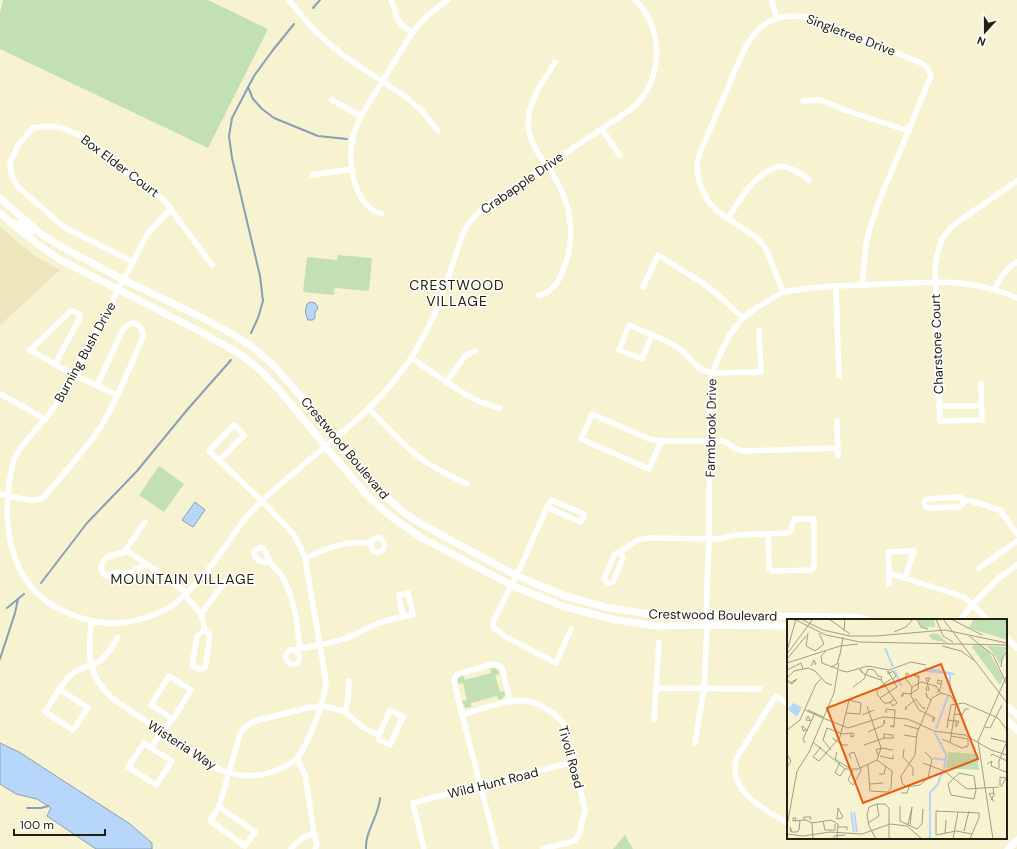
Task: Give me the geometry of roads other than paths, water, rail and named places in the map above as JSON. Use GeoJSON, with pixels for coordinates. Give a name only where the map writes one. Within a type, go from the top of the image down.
{"type":"FeatureCollection","features":[{"type":"Feature","properties":{"kind":"main road","name":"Crestwood Boulevard"},"geometry":{"type":"LineString","coordinates":[[0,198],[44,236],[62,247],[124,280],[203,318],[254,348],[272,364],[292,386],[374,486],[402,511],[418,522],[517,576],[565,596],[609,608],[656,615],[852,617],[863,619]]}},
{"type":"Feature","properties":{"kind":"main road","name":"Crestwood Boulevard"},"geometry":{"type":"LineString","coordinates":[[0,213],[44,249],[59,259],[206,335],[243,356],[261,371],[281,392],[367,495],[394,519],[422,538],[511,585],[562,606],[616,620],[656,626],[787,626]]}},
{"type":"Feature","properties":{"kind":"main road"},"geometry":{"type":"LineString","coordinates":[[11,223],[21,224],[36,234],[62,247]]}},
{"type":"Feature","properties":{"kind":"main road"},"geometry":{"type":"LineString","coordinates":[[1007,706],[1017,715]]}},
{"type":"Feature","properties":{"kind":"main road"},"geometry":{"type":"LineString","coordinates":[[1007,720],[1017,730]]}},
{"type":"Feature","properties":{"kind":"main road"},"geometry":{"type":"LineString","coordinates":[[1008,849],[1017,840]]}},
{"type":"Feature","properties":{"kind":"street"},"geometry":{"type":"LineString","coordinates":[[289,0],[323,37],[344,56],[406,97],[422,111],[438,131]]}},
{"type":"Feature","properties":{"kind":"street"},"geometry":{"type":"LineString","coordinates":[[392,0],[397,18],[401,24],[412,33]]}},
{"type":"Feature","properties":{"kind":"street"},"geometry":{"type":"LineString","coordinates":[[382,214],[373,210],[365,203],[359,193],[355,182],[350,155],[352,141],[361,116],[412,33],[438,6],[448,0]]}},
{"type":"Feature","properties":{"kind":"street","name":"Crabapple Drive"},"geometry":{"type":"LineString","coordinates":[[335,439],[369,409],[393,382],[411,358],[433,318],[465,229],[473,217],[481,209],[630,110],[641,99],[652,80],[657,56],[654,32],[649,18],[635,0]]}},
{"type":"Feature","properties":{"kind":"street"},"geometry":{"type":"LineString","coordinates":[[772,2],[777,18]]}},
{"type":"Feature","properties":{"kind":"street","name":"Singletree Drive"},"geometry":{"type":"LineString","coordinates":[[784,292],[764,246],[757,238],[717,211],[708,201],[700,185],[697,163],[701,150],[743,54],[753,35],[764,24],[777,18],[789,16],[812,18],[920,63],[927,67],[931,76],[876,209],[866,244],[862,286]]}},
{"type":"Feature","properties":{"kind":"street"},"geometry":{"type":"LineString","coordinates":[[539,295],[550,291],[557,283],[567,262],[571,236],[567,203],[551,172],[534,147],[528,128],[530,108],[536,94],[555,62]]}},
{"type":"Feature","properties":{"kind":"street"},"geometry":{"type":"LineString","coordinates":[[332,100],[361,116]]}},
{"type":"Feature","properties":{"kind":"street"},"geometry":{"type":"LineString","coordinates":[[804,101],[821,100],[845,110],[908,131]]}},
{"type":"Feature","properties":{"kind":"street","name":"Box Elder Court"},"geometry":{"type":"LineString","coordinates":[[133,262],[64,227],[18,187],[12,176],[10,163],[18,144],[34,128],[48,126],[60,128],[86,137],[122,170],[164,200],[212,265]]}},
{"type":"Feature","properties":{"kind":"street"},"geometry":{"type":"LineString","coordinates":[[602,129],[620,156]]}},
{"type":"Feature","properties":{"kind":"street"},"geometry":{"type":"LineString","coordinates":[[728,218],[749,187],[772,168],[780,166],[787,168],[796,171],[809,180]]}},
{"type":"Feature","properties":{"kind":"street"},"geometry":{"type":"LineString","coordinates":[[312,175],[352,169]]}},
{"type":"Feature","properties":{"kind":"street","name":"Charstone Court"},"geometry":{"type":"LineString","coordinates":[[981,384],[982,420],[940,421],[935,265],[936,256],[942,239],[952,226],[1017,181]]}},
{"type":"Feature","properties":{"kind":"street","name":"Burning Bush Drive"},"geometry":{"type":"LineString","coordinates":[[1,496],[5,478],[14,460],[24,443],[45,420],[60,400],[148,233],[167,213],[170,207]]}},
{"type":"Feature","properties":{"kind":"street"},"geometry":{"type":"LineString","coordinates":[[643,287],[658,255],[701,282],[717,294],[743,318]]}},
{"type":"Feature","properties":{"kind":"street"},"geometry":{"type":"LineString","coordinates":[[995,289],[1002,275],[1010,266],[1017,262]]}},
{"type":"Feature","properties":{"kind":"street","name":"Farmbrook Drive"},"geometry":{"type":"LineString","coordinates":[[695,743],[704,688],[707,625],[710,391],[712,373],[729,336],[743,318],[760,305],[784,292],[810,288],[955,282],[980,285],[1017,298]]}},
{"type":"Feature","properties":{"kind":"street"},"geometry":{"type":"LineString","coordinates":[[836,286],[839,376]]}},
{"type":"Feature","properties":{"kind":"street"},"geometry":{"type":"LineString","coordinates":[[55,364],[80,318],[79,314],[74,311],[71,311],[30,350],[74,375],[117,396]]}},
{"type":"Feature","properties":{"kind":"street"},"geometry":{"type":"LineString","coordinates":[[1,496],[40,500],[84,450],[103,422],[117,396],[143,337],[143,329],[133,324],[129,324],[125,327],[97,386]]}},
{"type":"Feature","properties":{"kind":"street"},"geometry":{"type":"LineString","coordinates":[[652,335],[642,359],[619,350],[629,325],[652,335],[668,342],[683,352],[698,368],[712,373],[761,372],[759,330]]}},
{"type":"Feature","properties":{"kind":"street"},"geometry":{"type":"LineString","coordinates":[[446,382],[466,355],[475,351]]}},
{"type":"Feature","properties":{"kind":"street"},"geometry":{"type":"LineString","coordinates":[[411,358],[463,393],[480,402],[500,408]]}},
{"type":"Feature","properties":{"kind":"street"},"geometry":{"type":"LineString","coordinates":[[0,394],[45,420]]}},
{"type":"Feature","properties":{"kind":"street","name":"Charstone Court"},"geometry":{"type":"LineString","coordinates":[[939,406],[981,406]]}},
{"type":"Feature","properties":{"kind":"street"},"geometry":{"type":"LineString","coordinates":[[369,409],[412,452],[425,462],[467,484]]}},
{"type":"Feature","properties":{"kind":"street"},"geometry":{"type":"LineString","coordinates":[[661,441],[649,469],[581,439],[592,414],[649,439],[661,441],[721,441],[726,442],[736,449],[744,451],[838,448]]}},
{"type":"Feature","properties":{"kind":"street"},"geometry":{"type":"LineString","coordinates":[[837,421],[838,456]]}},
{"type":"Feature","properties":{"kind":"street"},"geometry":{"type":"LineString","coordinates":[[219,461],[244,435],[234,425],[209,451],[219,461],[262,501],[286,526],[294,535],[305,558],[326,681],[321,706],[317,717],[308,740],[297,759],[305,774],[317,844],[315,849]]}},
{"type":"Feature","properties":{"kind":"street"},"geometry":{"type":"LineString","coordinates":[[4,543],[17,571],[25,582],[36,593],[57,608],[91,622],[120,624],[144,619],[169,608],[186,594],[203,577],[248,515],[297,469],[335,439]]}},
{"type":"Feature","properties":{"kind":"street"},"geometry":{"type":"LineString","coordinates":[[963,500],[964,502],[959,507],[928,508],[924,503],[927,498],[960,497],[963,500],[971,500],[1000,510],[1017,534]]}},
{"type":"Feature","properties":{"kind":"street"},"geometry":{"type":"LineString","coordinates":[[547,508],[580,522],[584,517],[584,514],[551,500],[547,508],[517,576],[494,620],[493,625],[495,629],[506,637],[556,664],[571,629]]}},
{"type":"Feature","properties":{"kind":"street"},"geometry":{"type":"LineString","coordinates":[[621,553],[623,558],[612,582],[608,582],[604,579],[614,554],[621,553],[635,541],[647,538],[709,539],[724,538],[736,535],[787,533],[792,531],[794,520],[814,519],[814,567],[811,570],[772,571],[769,568],[768,534]]}},
{"type":"Feature","properties":{"kind":"street"},"geometry":{"type":"LineString","coordinates":[[124,552],[145,522]]}},
{"type":"Feature","properties":{"kind":"street"},"geometry":{"type":"LineString","coordinates":[[979,568],[1017,541]]}},
{"type":"Feature","properties":{"kind":"street"},"geometry":{"type":"LineString","coordinates":[[305,558],[346,543],[371,543]]}},
{"type":"Feature","properties":{"kind":"street"},"geometry":{"type":"LineString","coordinates":[[889,584],[888,552],[914,551],[905,578]]}},
{"type":"Feature","properties":{"kind":"street"},"geometry":{"type":"LineString","coordinates":[[148,564],[140,568],[125,572],[116,572],[108,576],[105,576],[102,573],[101,568],[103,561],[110,556],[128,552],[148,564],[186,594],[201,614],[205,630],[210,636],[205,668],[198,669],[192,666],[197,636],[205,630]]}},
{"type":"Feature","properties":{"kind":"street"},"geometry":{"type":"LineString","coordinates":[[269,562],[281,574],[289,589],[295,615],[298,649],[343,639],[377,624],[403,617]]}},
{"type":"Feature","properties":{"kind":"street"},"geometry":{"type":"LineString","coordinates":[[961,619],[972,605],[999,578],[1017,566]]}},
{"type":"Feature","properties":{"kind":"street"},"geometry":{"type":"LineString","coordinates":[[889,573],[964,597],[987,619]]}},
{"type":"Feature","properties":{"kind":"street"},"geometry":{"type":"LineString","coordinates":[[201,614],[228,578]]}},
{"type":"Feature","properties":{"kind":"street","name":"Wisteria Way"},"geometry":{"type":"LineString","coordinates":[[91,622],[89,650],[91,665],[98,682],[106,693],[209,765],[240,776],[250,776],[261,775],[277,770],[297,759]]}},
{"type":"Feature","properties":{"kind":"street"},"geometry":{"type":"LineString","coordinates":[[59,689],[88,708],[73,730],[45,712],[59,689],[72,674],[106,656],[118,637]]}},
{"type":"Feature","properties":{"kind":"street"},"geometry":{"type":"LineString","coordinates":[[1007,638],[1017,648]]}},
{"type":"Feature","properties":{"kind":"street"},"geometry":{"type":"LineString","coordinates":[[654,720],[659,642]]}},
{"type":"Feature","properties":{"kind":"street"},"geometry":{"type":"LineString","coordinates":[[497,849],[462,715],[454,681],[455,677],[458,674],[493,664],[498,665],[502,668],[510,701]]}},
{"type":"Feature","properties":{"kind":"street"},"geometry":{"type":"LineString","coordinates":[[151,748],[161,732],[173,719],[191,690],[169,676],[151,705],[173,719]]}},
{"type":"Feature","properties":{"kind":"street"},"geometry":{"type":"LineString","coordinates":[[344,712],[348,699],[349,680]]}},
{"type":"Feature","properties":{"kind":"street"},"geometry":{"type":"LineString","coordinates":[[656,688],[760,689]]}},
{"type":"Feature","properties":{"kind":"street"},"geometry":{"type":"LineString","coordinates":[[787,703],[776,696],[737,757],[734,768],[736,780],[750,799],[787,823]]}},
{"type":"Feature","properties":{"kind":"street","name":"Tivoli Road"},"geometry":{"type":"LineString","coordinates":[[462,715],[510,701],[524,701],[533,702],[546,709],[560,718],[564,724],[585,809],[580,835],[574,841],[543,849]]}},
{"type":"Feature","properties":{"kind":"street"},"geometry":{"type":"LineString","coordinates":[[219,807],[255,832],[245,846],[210,821],[219,807],[240,734],[247,725],[255,721],[311,707],[321,706],[344,712],[364,728],[379,735]]}},
{"type":"Feature","properties":{"kind":"street"},"geometry":{"type":"LineString","coordinates":[[390,710],[403,716],[390,745],[379,740],[379,735],[390,710]]}},
{"type":"Feature","properties":{"kind":"street"},"geometry":{"type":"LineString","coordinates":[[144,743],[151,748],[172,761],[156,785],[128,767],[144,743]]}},
{"type":"Feature","properties":{"kind":"street","name":"Wild Hunt Road"},"geometry":{"type":"LineString","coordinates":[[424,849],[413,803],[573,762]]}},
{"type":"Feature","properties":{"kind":"street"},"geometry":{"type":"LineString","coordinates":[[291,849],[304,836],[314,833]]}},
{"type":"Feature","properties":{"kind":"water"},"geometry":{"type":"Polygon","coordinates":[[[310,302],[315,303],[318,307],[313,320],[308,320],[306,314],[307,304],[310,302]]]}},
{"type":"Feature","properties":{"kind":"water"},"geometry":{"type":"Polygon","coordinates":[[[195,502],[205,510],[193,527],[182,520],[195,502]]]}},
{"type":"Feature","properties":{"kind":"water"},"geometry":{"type":"Polygon","coordinates":[[[0,743],[19,752],[130,824],[152,843],[152,849],[96,849],[47,816],[51,808],[37,799],[16,794],[0,784],[0,743]]]}},
{"type":"Feature","properties":{"kind":"waterway"},"geometry":{"type":"LineString","coordinates":[[313,8],[320,0]]}},
{"type":"Feature","properties":{"kind":"waterway"},"geometry":{"type":"LineString","coordinates":[[251,333],[258,318],[263,301],[260,276],[232,158],[229,136],[232,118],[254,76],[294,24]]}},
{"type":"Feature","properties":{"kind":"waterway"},"geometry":{"type":"LineString","coordinates":[[248,87],[253,99],[262,109],[274,118],[318,136],[347,139]]}},
{"type":"Feature","properties":{"kind":"waterway"},"geometry":{"type":"LineString","coordinates":[[41,583],[87,523],[137,471],[187,410],[231,360]]}},
{"type":"Feature","properties":{"kind":"waterway"},"geometry":{"type":"LineString","coordinates":[[7,608],[24,594]]}},
{"type":"Feature","properties":{"kind":"waterway"},"geometry":{"type":"LineString","coordinates":[[0,659],[18,599]]}},
{"type":"Feature","properties":{"kind":"waterway"},"geometry":{"type":"LineString","coordinates":[[366,849],[366,842],[380,798]]}},
{"type":"Feature","properties":{"kind":"waterway"},"geometry":{"type":"LineString","coordinates":[[27,808],[41,808],[48,806]]}},
{"type":"Feature","properties":{"kind":"district","name":"CRESTWOOD VILLAGE"},"geometry":{"type":"Point","coordinates":[457,294]}},
{"type":"Feature","properties":{"kind":"district","name":"MOUNTAIN VILLAGE"},"geometry":{"type":"Point","coordinates":[183,579]}}]}
